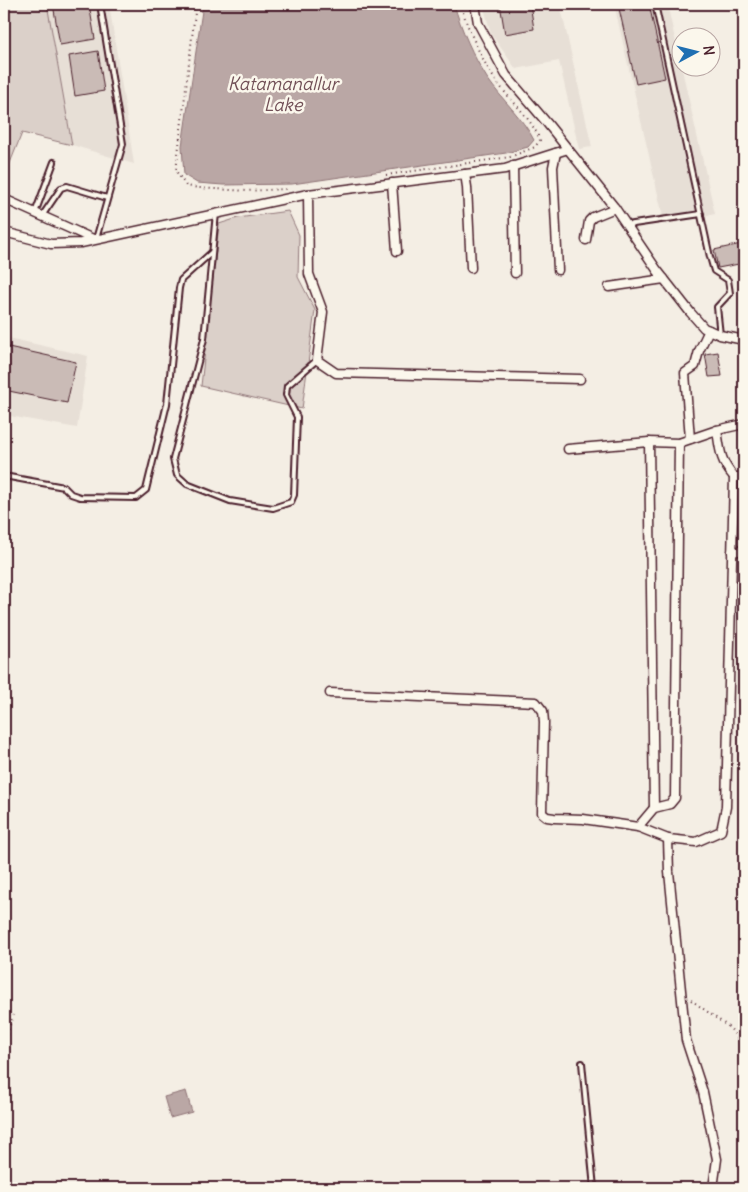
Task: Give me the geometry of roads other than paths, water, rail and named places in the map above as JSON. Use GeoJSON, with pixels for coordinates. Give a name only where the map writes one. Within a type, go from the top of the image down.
{"type":"FeatureCollection","features":[{"type":"Feature","properties":{"kind":"street"},"geometry":{"type":"LineString","coordinates":[[475,4],[478,23],[506,76],[615,208],[664,278],[704,328],[720,335],[744,340]]}},
{"type":"Feature","properties":{"kind":"street"},"geometry":{"type":"LineString","coordinates":[[4,232],[51,244],[81,242],[308,194],[505,169],[568,149]]}},
{"type":"Feature","properties":{"kind":"street"},"geometry":{"type":"LineString","coordinates":[[556,153],[553,167],[558,270]]}},
{"type":"Feature","properties":{"kind":"street"},"geometry":{"type":"LineString","coordinates":[[513,166],[515,273]]}},
{"type":"Feature","properties":{"kind":"street"},"geometry":{"type":"LineString","coordinates":[[465,174],[468,187],[471,268]]}},
{"type":"Feature","properties":{"kind":"street"},"geometry":{"type":"LineString","coordinates":[[392,183],[397,251]]}},
{"type":"Feature","properties":{"kind":"street"},"geometry":{"type":"LineString","coordinates":[[308,194],[309,274],[323,312],[317,360],[336,373],[580,379]]}},
{"type":"Feature","properties":{"kind":"street"},"geometry":{"type":"LineString","coordinates":[[4,199],[95,239]]}},
{"type":"Feature","properties":{"kind":"street"},"geometry":{"type":"LineString","coordinates":[[586,240],[589,221],[615,208]]}},
{"type":"Feature","properties":{"kind":"street"},"geometry":{"type":"LineString","coordinates":[[609,287],[664,278]]}},
{"type":"Feature","properties":{"kind":"street"},"geometry":{"type":"LineString","coordinates":[[690,439],[685,373],[696,366],[699,351],[709,330]]}},
{"type":"Feature","properties":{"kind":"street"},"geometry":{"type":"LineString","coordinates":[[568,450],[649,442],[678,443],[717,430],[744,424]]}},
{"type":"Feature","properties":{"kind":"street"},"geometry":{"type":"LineString","coordinates":[[330,693],[536,702],[543,711],[542,813],[547,817],[583,819],[638,827],[668,839],[696,842],[721,831],[726,807],[734,477],[721,458],[717,430]]}},
{"type":"Feature","properties":{"kind":"street"},"geometry":{"type":"LineString","coordinates":[[649,442],[654,808]]}},
{"type":"Feature","properties":{"kind":"street"},"geometry":{"type":"LineString","coordinates":[[638,827],[654,808],[670,804],[675,798],[678,443]]}},
{"type":"Feature","properties":{"kind":"street"},"geometry":{"type":"LineString","coordinates":[[734,477],[744,478]]}},
{"type":"Feature","properties":{"kind":"street"},"geometry":{"type":"LineString","coordinates":[[732,552],[744,550]]}},
{"type":"Feature","properties":{"kind":"street"},"geometry":{"type":"LineString","coordinates":[[668,839],[669,872],[686,1040],[703,1092],[717,1159],[713,1188]]}},
{"type":"Feature","properties":{"kind":"street"},"geometry":{"type":"LineString","coordinates":[[480,1188],[486,1188]]}},
{"type":"Feature","properties":{"kind":"lane"},"geometry":{"type":"LineString","coordinates":[[95,239],[124,144],[100,4]]}},
{"type":"Feature","properties":{"kind":"lane"},"geometry":{"type":"LineString","coordinates":[[655,4],[710,257],[714,270],[728,280],[730,293],[717,307],[720,335]]}},
{"type":"Feature","properties":{"kind":"lane"},"geometry":{"type":"LineString","coordinates":[[38,215],[54,162]]}},
{"type":"Feature","properties":{"kind":"lane"},"geometry":{"type":"LineString","coordinates":[[38,215],[61,188],[67,186],[107,198]]}},
{"type":"Feature","properties":{"kind":"lane"},"geometry":{"type":"LineString","coordinates":[[216,213],[204,339],[173,459],[177,475],[187,484],[230,501],[273,508],[291,502],[294,495],[296,417],[286,395],[287,386],[317,360]]}},
{"type":"Feature","properties":{"kind":"lane"},"geometry":{"type":"LineString","coordinates":[[627,225],[701,214]]}},
{"type":"Feature","properties":{"kind":"lane"},"geometry":{"type":"LineString","coordinates":[[4,476],[64,487],[71,494],[80,498],[136,498],[146,490],[167,404],[181,280],[212,252]]}},
{"type":"Feature","properties":{"kind":"lane"},"geometry":{"type":"LineString","coordinates":[[582,1063],[594,1188]]}},
{"type":"Feature","properties":{"kind":"water","name":"Katamanallur Lake"},"geometry":{"type":"Polygon","coordinates":[[[203,4],[454,4],[472,52],[482,70],[524,124],[534,140],[528,147],[506,153],[292,184],[223,185],[197,183],[184,175],[182,146],[203,4]]]}},
{"type":"Feature","properties":{"kind":"water"},"geometry":{"type":"Polygon","coordinates":[[[186,1091],[192,1112],[170,1118],[164,1097],[186,1091]]]}},
{"type":"Feature","properties":{"kind":"waterway"},"geometry":{"type":"LineString","coordinates":[[4,1176],[10,1186],[14,1188]]}}]}
